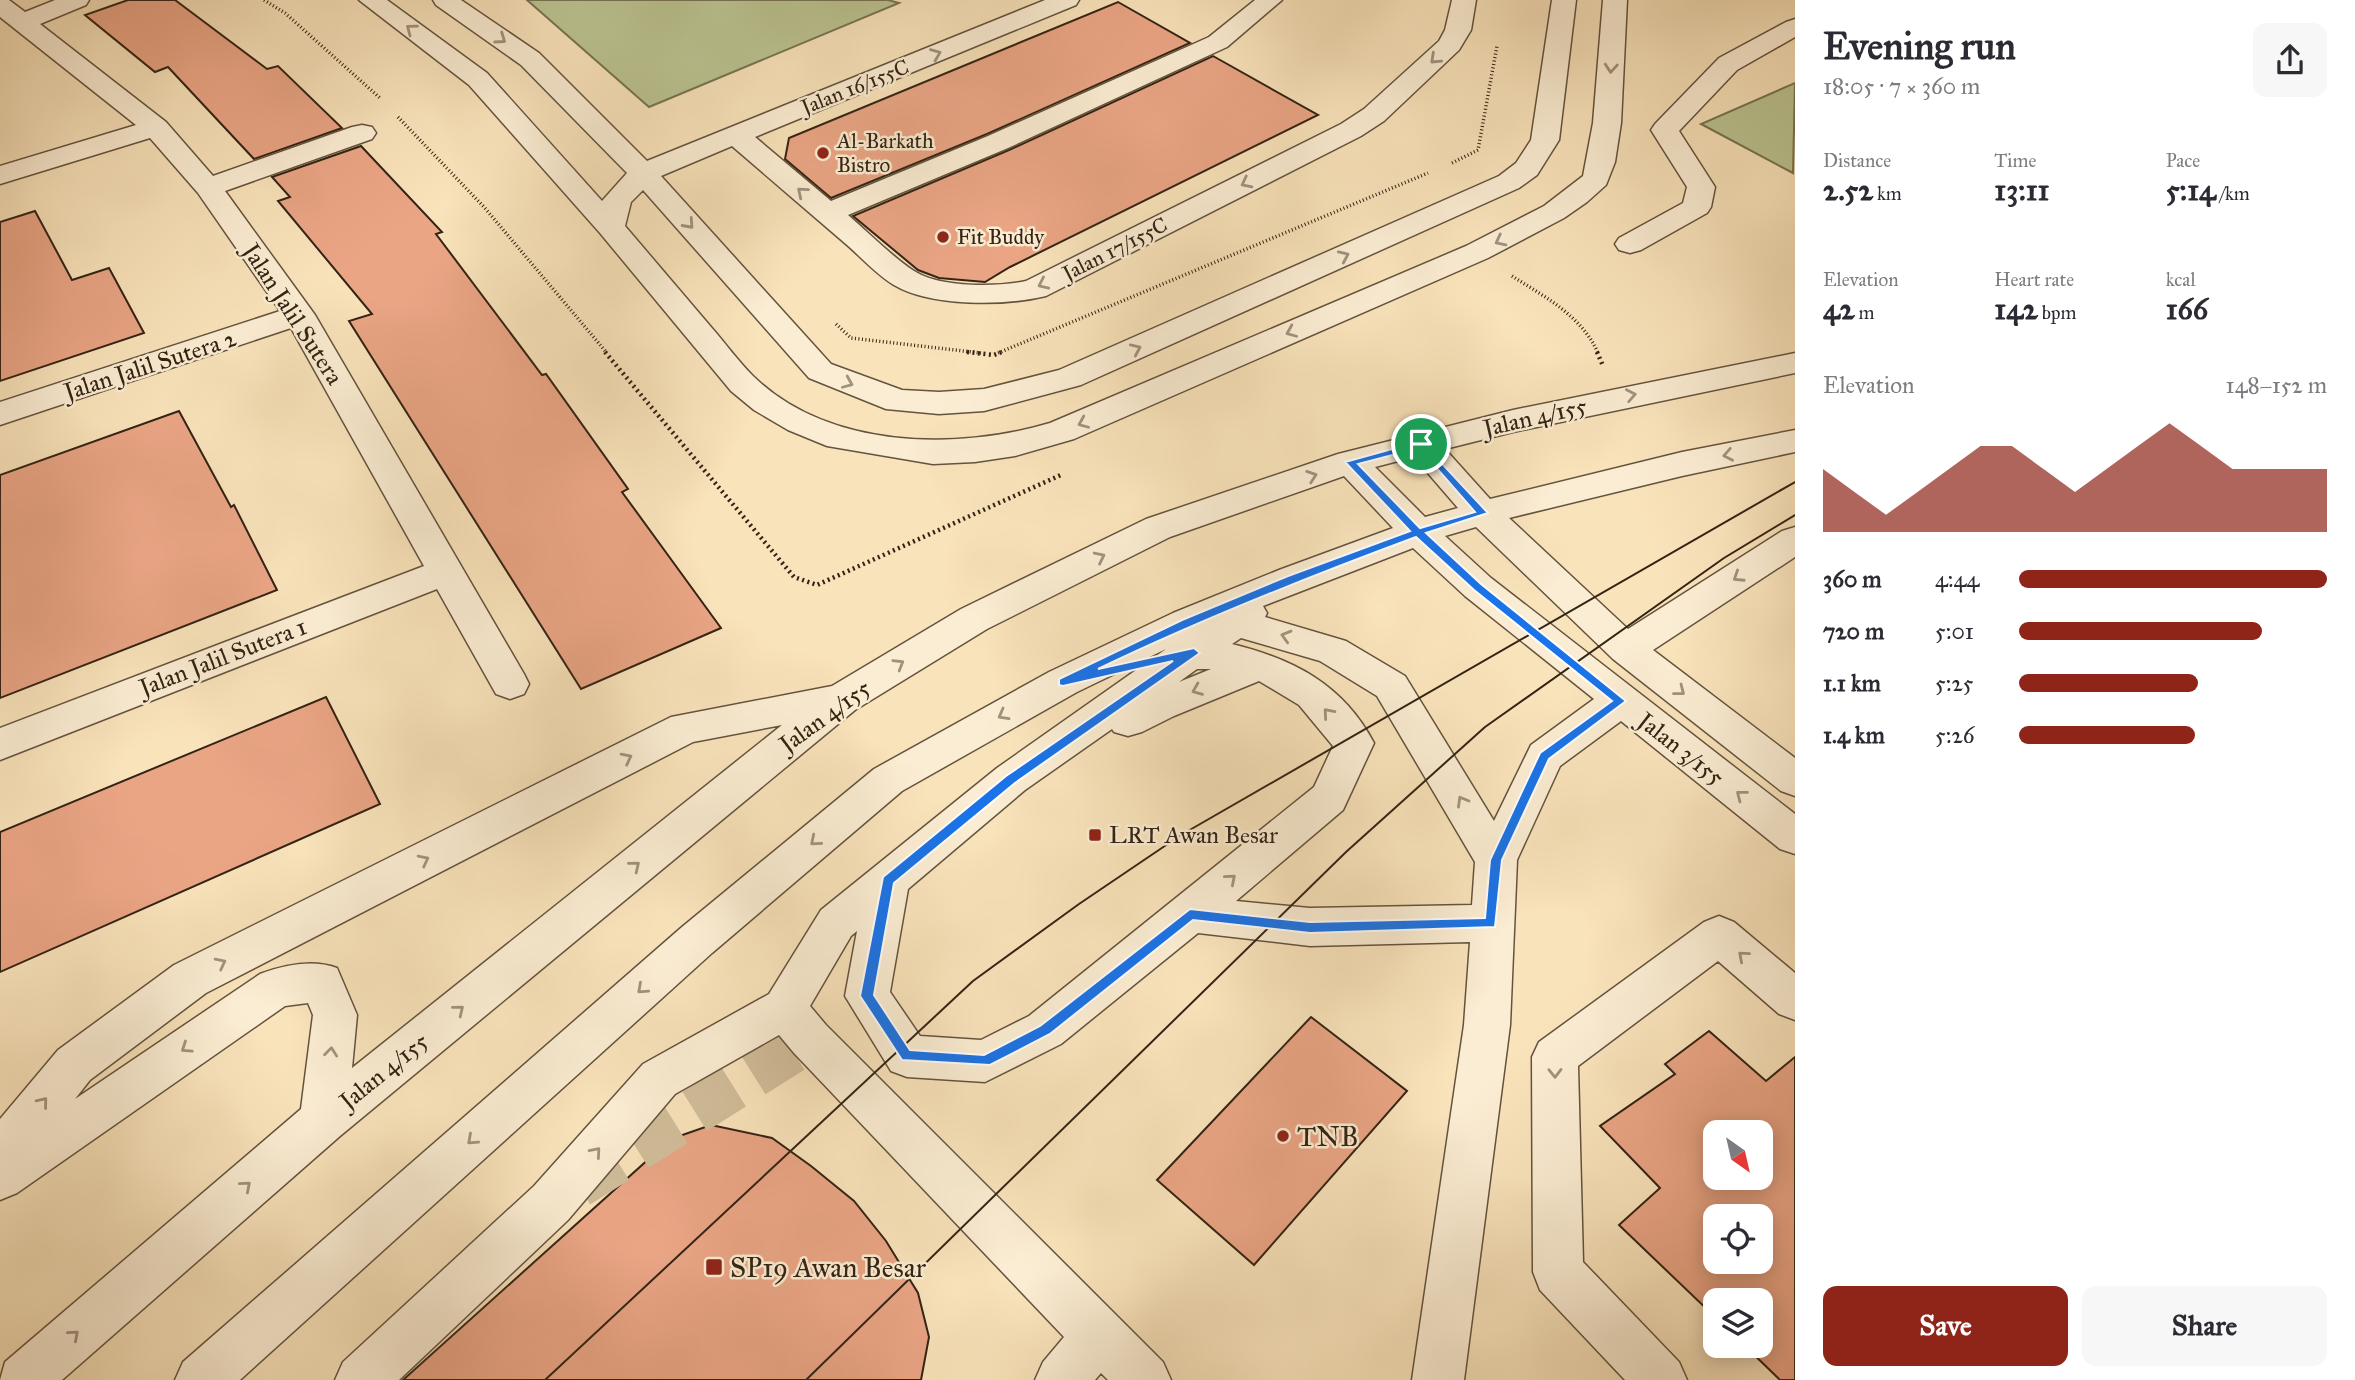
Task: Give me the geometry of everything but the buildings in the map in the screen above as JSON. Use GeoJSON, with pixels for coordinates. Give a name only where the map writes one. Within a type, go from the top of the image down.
{"type":"FeatureCollection","features":[{"type":"Feature","properties":{"kind":"street"},"geometry":{"type":"LineString","coordinates":[[12,14],[77,0]]}},
{"type":"Feature","properties":{"kind":"street"},"geometry":{"type":"LineString","coordinates":[[371,0],[478,79],[610,227],[743,384],[766,402],[800,422],[839,438],[933,453],[1015,445],[1062,431],[1477,252],[1554,212],[1596,179],[1607,123],[1615,0]]}},
{"type":"Feature","properties":{"kind":"street"},"geometry":{"type":"LineString","coordinates":[[445,0],[530,59],[643,173],[820,372],[857,388],[898,401],[939,403],[984,400],[1070,378],[1509,182],[1527,169],[1545,140],[1564,0]]}},
{"type":"Feature","properties":{"kind":"street","name":"Jalan 16/155C"},"geometry":{"type":"LineString","coordinates":[[643,173],[1067,0]]}},
{"type":"Feature","properties":{"kind":"street"},"geometry":{"type":"LineString","coordinates":[[828,213],[998,142],[1219,42],[1270,0]]}},
{"type":"Feature","properties":{"kind":"street","name":"Jalan 17/155C"},"geometry":{"type":"LineString","coordinates":[[737,136],[905,279],[928,288],[1010,295],[1035,289],[1351,130],[1374,115],[1450,45],[1458,30],[1464,0]]}},
{"type":"Feature","properties":{"kind":"street","name":"Jalan Jalil Sutera"},"geometry":{"type":"LineString","coordinates":[[12,14],[156,128],[208,187],[299,315],[510,684]]}},
{"type":"Feature","properties":{"kind":"street"},"geometry":{"type":"LineString","coordinates":[[1630,244],[1697,206],[1701,187],[1665,130],[1728,64],[1795,27]]}},
{"type":"Feature","properties":{"kind":"street"},"geometry":{"type":"LineString","coordinates":[[0,175],[156,128]]}},
{"type":"Feature","properties":{"kind":"street"},"geometry":{"type":"LineString","coordinates":[[208,187],[362,133]]}},
{"type":"Feature","properties":{"kind":"street"},"geometry":{"type":"LineString","coordinates":[[533,140],[643,173]]}},
{"type":"Feature","properties":{"kind":"street"},"geometry":{"type":"LineString","coordinates":[[610,227],[617,200],[643,173]]}},
{"type":"Feature","properties":{"kind":"street","name":"Jalan Jalil Sutera 2"},"geometry":{"type":"LineString","coordinates":[[0,414],[299,315]]}},
{"type":"Feature","properties":{"kind":"street","name":"Jalan 4/155"},"geometry":{"type":"LineString","coordinates":[[23,1380],[323,1120],[841,699],[974,619],[1158,528],[1350,462],[1614,399],[1795,363]]}},
{"type":"Feature","properties":{"kind":"street"},"geometry":{"type":"LineString","coordinates":[[361,1380],[551,1203],[659,1079],[798,1023],[836,923],[1011,779],[1190,638],[1292,579],[1418,532],[1482,513],[1682,464],[1795,441]]}},
{"type":"Feature","properties":{"kind":"street","name":"Jalan 3/155"},"geometry":{"type":"LineString","coordinates":[[1421,444],[1482,513],[1626,649],[1795,780]]}},
{"type":"Feature","properties":{"kind":"street","name":"Jalan 3/155"},"geometry":{"type":"LineString","coordinates":[[1350,462],[1418,532],[1478,587],[1795,837]]}},
{"type":"Feature","properties":{"kind":"street"},"geometry":{"type":"LineString","coordinates":[[1626,649],[1795,540]]}},
{"type":"Feature","properties":{"kind":"street","name":"Jalan Jalil Sutera 1"},"geometry":{"type":"LineString","coordinates":[[0,744],[447,571]]}},
{"type":"Feature","properties":{"kind":"street"},"geometry":{"type":"LineString","coordinates":[[201,1380],[697,940],[888,780],[1063,682],[1237,623],[1292,579]]}},
{"type":"Feature","properties":{"kind":"street"},"geometry":{"type":"LineString","coordinates":[[1237,623],[1333,651],[1391,686],[1496,860]]}},
{"type":"Feature","properties":{"kind":"street"},"geometry":{"type":"LineString","coordinates":[[888,881],[867,996],[907,1056],[985,1061],[1045,1030],[1190,914],[1329,798],[1354,743],[1308,690],[1261,665],[1190,638]]}},
{"type":"Feature","properties":{"kind":"street"},"geometry":{"type":"LineString","coordinates":[[1011,779],[1160,705],[1261,665]]}},
{"type":"Feature","properties":{"kind":"street"},"geometry":{"type":"LineString","coordinates":[[0,1155],[74,1065],[190,979],[685,728],[841,699]]}},
{"type":"Feature","properties":{"kind":"street"},"geometry":{"type":"LineString","coordinates":[[1438,1380],[1487,1026],[1496,860],[1545,756],[1620,701]]}},
{"type":"Feature","properties":{"kind":"street"},"geometry":{"type":"LineString","coordinates":[[1190,914],[1310,927],[1491,923]]}},
{"type":"Feature","properties":{"kind":"street"},"geometry":{"type":"LineString","coordinates":[[1661,1380],[1558,1272],[1555,1057],[1719,935],[1795,1000]]}},
{"type":"Feature","properties":{"kind":"street"},"geometry":{"type":"LineString","coordinates":[[0,1177],[276,988],[321,982],[335,1015],[323,1120]]}},
{"type":"Feature","properties":{"kind":"street"},"geometry":{"type":"LineString","coordinates":[[798,1023],[1099,1336],[1145,1380]]}},
{"type":"Feature","properties":{"kind":"street"},"geometry":{"type":"LineString","coordinates":[[1061,1380],[1099,1336]]}},
{"type":"Feature","properties":{"kind":"path"},"geometry":{"type":"LineString","coordinates":[[1477,252],[1574,316],[1599,352],[1614,399]]}},
{"type":"Feature","properties":{"kind":"green space"},"geometry":{"type":"Polygon","coordinates":[[[527,0],[888,0],[899,3],[649,107],[527,0]]]}},
{"type":"Feature","properties":{"kind":"green space"},"geometry":{"type":"Polygon","coordinates":[[[1795,83],[1793,173],[1701,124],[1795,83]]]}},
{"type":"Feature","properties":{"kind":"tunnel"},"geometry":{"type":"LineString","coordinates":[[578,1185],[810,1039]]}},
{"type":"Feature","properties":{"kind":"tram line"},"geometry":{"type":"LineString","coordinates":[[545,1380],[973,981],[1079,904],[1181,835],[1795,482]]}},
{"type":"Feature","properties":{"kind":"tram line"},"geometry":{"type":"LineString","coordinates":[[806,1380],[1346,852],[1485,727],[1724,558],[1795,515]]}},
{"type":"Feature","properties":{"kind":"place","name":"Al-Barkath Bistro"},"geometry":{"type":"Point","coordinates":[823,153]}},
{"type":"Feature","properties":{"kind":"place","name":"Fit Buddy"},"geometry":{"type":"Point","coordinates":[943,237]}},
{"type":"Feature","properties":{"kind":"place","name":"LRT Awan Besar"},"geometry":{"type":"Point","coordinates":[1095,835]}},
{"type":"Feature","properties":{"kind":"place","name":"TNB"},"geometry":{"type":"Point","coordinates":[1283,1136]}},
{"type":"Feature","properties":{"kind":"place","name":"SP19 Awan Besar"},"geometry":{"type":"Point","coordinates":[714,1267]}},
{"type":"Feature","properties":{"kind":"route"},"geometry":{"type":"LineString","coordinates":[[1421,444],[1350,462],[1418,532],[1478,587],[1620,701],[1545,756],[1496,860],[1491,923],[1310,927],[1190,914],[1045,1030],[985,1061],[907,1056],[867,996],[888,881],[1011,779],[1194,653],[1063,682],[1186,623],[1292,579],[1418,532],[1482,513],[1421,444]]}}]}
